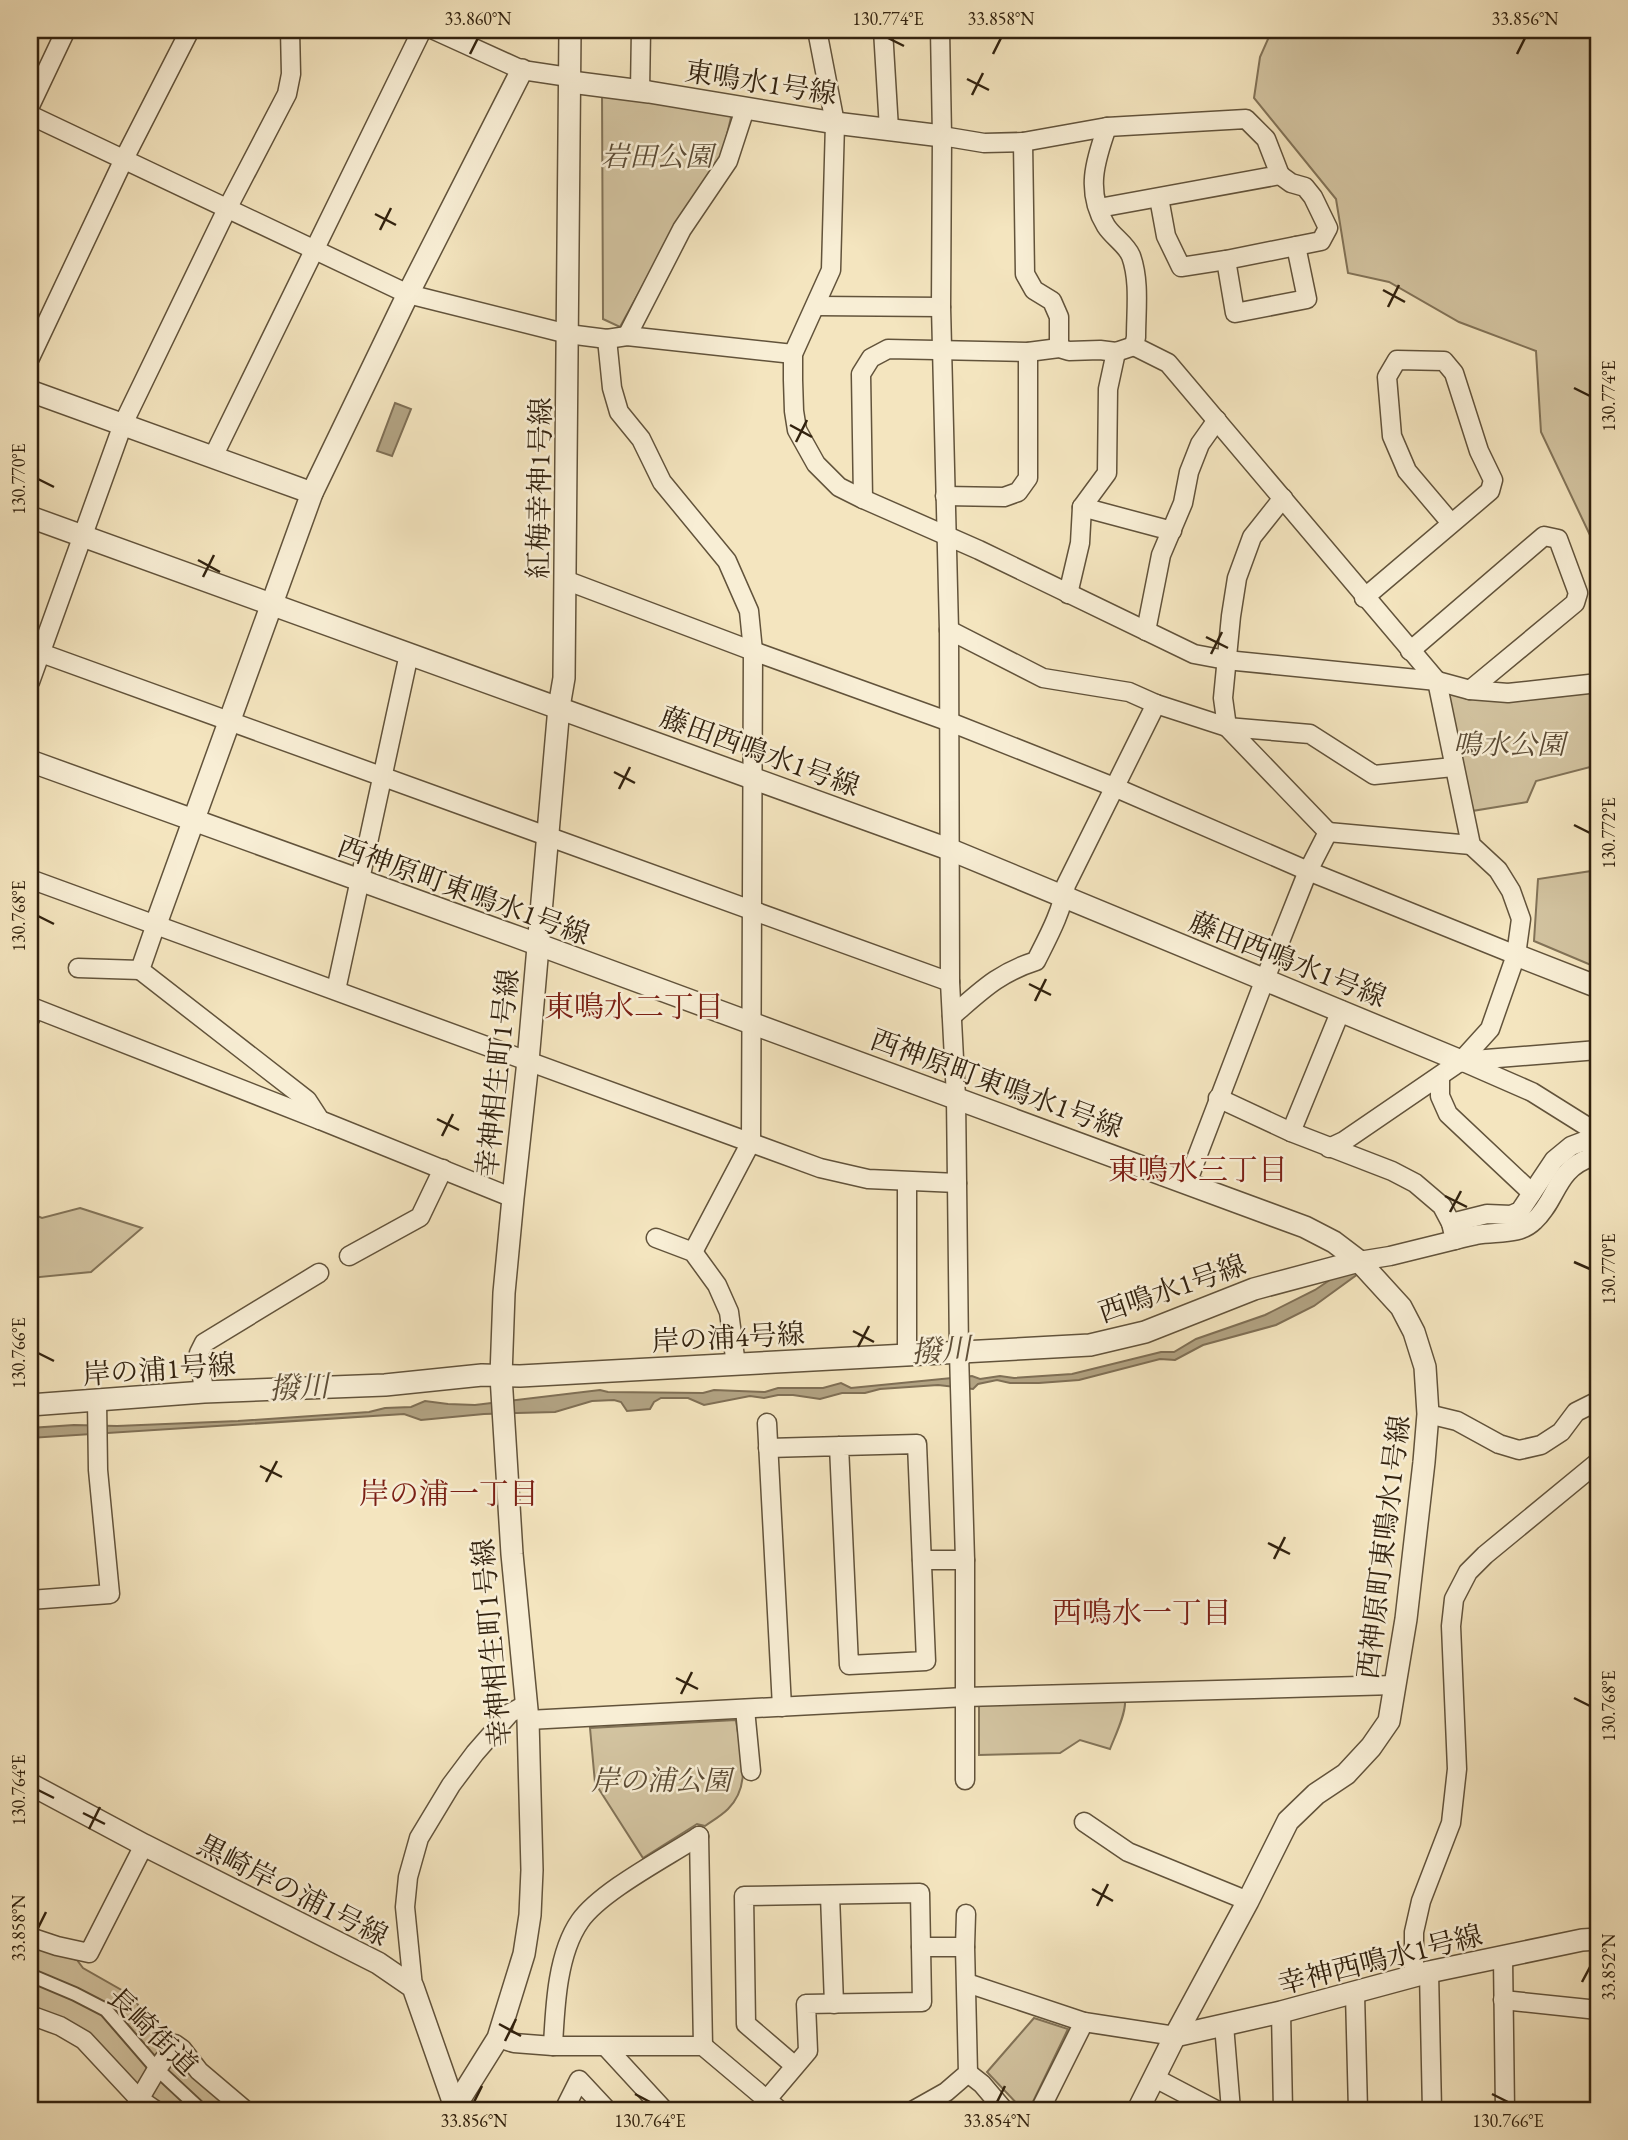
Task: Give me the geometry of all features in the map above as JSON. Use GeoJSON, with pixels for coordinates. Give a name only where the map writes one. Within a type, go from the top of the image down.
{"type":"FeatureCollection","features":[{"type":"Feature","properties":{"kind":"street"},"geometry":{"type":"LineString","coordinates":[[30,106],[66,30]]}},
{"type":"Feature","properties":{"kind":"street"},"geometry":{"type":"LineString","coordinates":[[30,358],[124,159],[190,30]]}},
{"type":"Feature","properties":{"kind":"street"},"geometry":{"type":"LineString","coordinates":[[30,682],[35,651],[82,535],[122,424],[227,209],[287,94],[291,74],[290,30]]}},
{"type":"Feature","properties":{"kind":"street"},"geometry":{"type":"LineString","coordinates":[[213,457],[422,30]]}},
{"type":"Feature","properties":{"kind":"street"},"geometry":{"type":"LineString","coordinates":[[434,30],[522,70],[562,76],[571,82]]}},
{"type":"Feature","properties":{"kind":"street","name":"紅梅幸神1号線"},"geometry":{"type":"LineString","coordinates":[[538,946],[564,678],[570,30]]}},
{"type":"Feature","properties":{"kind":"street"},"geometry":{"type":"LineString","coordinates":[[640,91],[641,30]]}},
{"type":"Feature","properties":{"kind":"street"},"geometry":{"type":"LineString","coordinates":[[817,30],[835,123],[831,270],[793,354],[794,411],[797,430],[816,464],[839,487],[979,550],[1194,654],[1226,660],[1437,681],[1470,690],[1508,693],[1598,683]]}},
{"type":"Feature","properties":{"kind":"street"},"geometry":{"type":"LineString","coordinates":[[883,30],[890,129]]}},
{"type":"Feature","properties":{"kind":"street"},"geometry":{"type":"LineString","coordinates":[[940,30],[941,307],[950,722],[950,982],[956,1097],[965,1560],[965,1780]]}},
{"type":"Feature","properties":{"kind":"street"},"geometry":{"type":"LineString","coordinates":[[140,970],[313,493],[408,294],[522,70]]}},
{"type":"Feature","properties":{"kind":"street","name":"東鳴水1号線"},"geometry":{"type":"LineString","coordinates":[[571,82],[835,123],[942,136]]}},
{"type":"Feature","properties":{"kind":"street"},"geometry":{"type":"LineString","coordinates":[[627,336],[682,229],[728,161],[745,109]]}},
{"type":"Feature","properties":{"kind":"street"},"geometry":{"type":"LineString","coordinates":[[30,115],[408,294],[569,334],[607,339],[627,336],[793,354]]}},
{"type":"Feature","properties":{"kind":"street"},"geometry":{"type":"LineString","coordinates":[[942,136],[984,143],[1023,142],[1107,127],[1245,119],[1266,139],[1280,175],[1291,183],[1305,187],[1313,197],[1328,228],[1321,241],[1181,267],[1166,236],[1159,198]]}},
{"type":"Feature","properties":{"kind":"street"},"geometry":{"type":"LineString","coordinates":[[1107,127],[1095,164],[1093,186],[1107,226],[1129,251],[1136,271],[1134,346]]}},
{"type":"Feature","properties":{"kind":"street"},"geometry":{"type":"LineString","coordinates":[[1023,142],[1025,274],[1034,290],[1052,301],[1059,317],[1059,348]]}},
{"type":"Feature","properties":{"kind":"street"},"geometry":{"type":"LineString","coordinates":[[1099,208],[1280,175]]}},
{"type":"Feature","properties":{"kind":"street"},"geometry":{"type":"LineString","coordinates":[[1227,260],[1236,313],[1307,299],[1296,246]]}},
{"type":"Feature","properties":{"kind":"street"},"geometry":{"type":"LineString","coordinates":[[817,306],[941,307]]}},
{"type":"Feature","properties":{"kind":"street"},"geometry":{"type":"LineString","coordinates":[[607,339],[612,388],[619,412],[642,439],[662,482],[727,561],[749,611],[752,651],[751,1142],[693,1252]]}},
{"type":"Feature","properties":{"kind":"street"},"geometry":{"type":"LineString","coordinates":[[863,499],[861,374],[871,358],[888,349],[1028,352],[1059,348],[1069,351],[1100,349],[1116,352],[1134,346],[1168,363],[1364,598],[1437,681],[1471,845],[1498,870],[1511,891],[1521,919],[1516,954],[1490,1028],[1461,1061],[1344,1141],[1329,1148]]}},
{"type":"Feature","properties":{"kind":"street"},"geometry":{"type":"LineString","coordinates":[[945,496],[1004,497],[1018,492],[1028,478],[1028,352]]}},
{"type":"Feature","properties":{"kind":"street"},"geometry":{"type":"LineString","coordinates":[[1068,594],[1080,543],[1082,507],[1107,473],[1108,389],[1116,352]]}},
{"type":"Feature","properties":{"kind":"street"},"geometry":{"type":"LineString","coordinates":[[1364,598],[1490,491],[1493,480],[1479,451],[1454,373],[1444,361],[1397,360],[1387,377],[1392,436],[1407,471],[1451,523]]}},
{"type":"Feature","properties":{"kind":"street"},"geometry":{"type":"LineString","coordinates":[[30,391],[313,493]]}},
{"type":"Feature","properties":{"kind":"street"},"geometry":{"type":"LineString","coordinates":[[1146,631],[1161,555],[1183,503],[1200,444],[1217,419]]}},
{"type":"Feature","properties":{"kind":"street"},"geometry":{"type":"LineString","coordinates":[[1283,498],[1252,537],[1237,578],[1223,698],[1227,727],[1328,832],[1471,845]]}},
{"type":"Feature","properties":{"kind":"street"},"geometry":{"type":"LineString","coordinates":[[1082,507],[1172,531]]}},
{"type":"Feature","properties":{"kind":"street","name":"藤田西鳴水1号線"},"geometry":{"type":"LineString","coordinates":[[30,517],[951,850],[1461,1061]]}},
{"type":"Feature","properties":{"kind":"street"},"geometry":{"type":"LineString","coordinates":[[1410,651],[1544,536],[1558,539],[1578,593],[1575,603],[1470,690]]}},
{"type":"Feature","properties":{"kind":"street"},"geometry":{"type":"LineString","coordinates":[[565,580],[950,722],[1598,987]]}},
{"type":"Feature","properties":{"kind":"street"},"geometry":{"type":"LineString","coordinates":[[949,630],[1043,678],[1129,692],[1156,704],[1227,727],[1310,734],[1374,775],[1453,766]]}},
{"type":"Feature","properties":{"kind":"street"},"geometry":{"type":"LineString","coordinates":[[35,651],[950,982]]}},
{"type":"Feature","properties":{"kind":"street"},"geometry":{"type":"LineString","coordinates":[[336,990],[409,654]]}},
{"type":"Feature","properties":{"kind":"street"},"geometry":{"type":"LineString","coordinates":[[952,1016],[991,982],[1012,968],[1036,961],[1064,897],[1066,885],[1156,704]]}},
{"type":"Feature","properties":{"kind":"street","name":"西神原町東鳴水1号線"},"geometry":{"type":"LineString","coordinates":[[30,761],[956,1097],[1305,1227],[1334,1242],[1359,1261],[1401,1307],[1414,1332],[1425,1367],[1428,1414],[1406,1619],[1389,1721],[1371,1747],[1346,1774],[1316,1794],[1288,1821],[1138,2110]]}},
{"type":"Feature","properties":{"kind":"street"},"geometry":{"type":"LineString","coordinates":[[1187,1182],[1308,870],[1328,832]]}},
{"type":"Feature","properties":{"kind":"street"},"geometry":{"type":"LineString","coordinates":[[30,879],[820,1168],[868,1179],[957,1183]]}},
{"type":"Feature","properties":{"kind":"street","name":"幸神相生町1号線"},"geometry":{"type":"LineString","coordinates":[[455,2109],[498,2038],[524,1954],[530,1915],[532,1870],[527,1712],[512,1554],[501,1376],[504,1293],[538,946]]}},
{"type":"Feature","properties":{"kind":"street"},"geometry":{"type":"LineString","coordinates":[[78,968],[140,970],[307,1100],[320,1120]]}},
{"type":"Feature","properties":{"kind":"street"},"geometry":{"type":"LineString","coordinates":[[1291,1132],[1341,1010]]}},
{"type":"Feature","properties":{"kind":"street"},"geometry":{"type":"LineString","coordinates":[[31,1011],[320,1120],[513,1198]]}},
{"type":"Feature","properties":{"kind":"street"},"geometry":{"type":"LineString","coordinates":[[1461,1061],[1598,1050]]}},
{"type":"Feature","properties":{"kind":"street"},"geometry":{"type":"LineString","coordinates":[[1453,1231],[1478,1234],[1517,1231],[1534,1221],[1569,1169],[1583,1160],[1592,1146],[1591,1129],[1580,1121],[1532,1092],[1461,1061]]}},
{"type":"Feature","properties":{"kind":"street"},"geometry":{"type":"LineString","coordinates":[[1440,1076],[1440,1096],[1448,1114],[1532,1194]]}},
{"type":"Feature","properties":{"kind":"street"},"geometry":{"type":"LineString","coordinates":[[1218,1098],[1291,1132],[1392,1171],[1415,1183],[1442,1206],[1453,1231]]}},
{"type":"Feature","properties":{"kind":"street"},"geometry":{"type":"LineString","coordinates":[[1359,1261],[1390,1256],[1488,1214],[1511,1215],[1520,1211],[1554,1160],[1571,1146],[1592,1146]]}},
{"type":"Feature","properties":{"kind":"street"},"geometry":{"type":"LineString","coordinates":[[349,1256],[420,1217],[443,1169]]}},
{"type":"Feature","properties":{"kind":"street"},"geometry":{"type":"LineString","coordinates":[[907,1182],[907,1356]]}},
{"type":"Feature","properties":{"kind":"street"},"geometry":{"type":"LineString","coordinates":[[656,1238],[693,1252],[717,1285],[729,1311],[736,1365]]}},
{"type":"Feature","properties":{"kind":"street","name":"西鳴水1号線"},"geometry":{"type":"LineString","coordinates":[[959,1357],[1090,1345],[1112,1340],[1145,1332],[1254,1289],[1359,1261]]}},
{"type":"Feature","properties":{"kind":"street"},"geometry":{"type":"LineString","coordinates":[[204,1392],[199,1353],[204,1343],[319,1273]]}},
{"type":"Feature","properties":{"kind":"street","name":"岸の浦4号線"},"geometry":{"type":"LineString","coordinates":[[501,1376],[907,1356],[959,1357]]}},
{"type":"Feature","properties":{"kind":"street","name":"岸の浦1号線"},"geometry":{"type":"LineString","coordinates":[[30,1405],[97,1409],[204,1392],[385,1385],[482,1375],[501,1376]]}},
{"type":"Feature","properties":{"kind":"street"},"geometry":{"type":"LineString","coordinates":[[1428,1414],[1457,1421],[1499,1444],[1519,1450],[1541,1445],[1561,1432],[1576,1412],[1598,1403]]}},
{"type":"Feature","properties":{"kind":"street"},"geometry":{"type":"LineString","coordinates":[[30,1600],[110,1594],[98,1470],[97,1409]]}},
{"type":"Feature","properties":{"kind":"street"},"geometry":{"type":"LineString","coordinates":[[767,1423],[782,1707]]}},
{"type":"Feature","properties":{"kind":"street"},"geometry":{"type":"LineString","coordinates":[[768,1448],[839,1446],[917,1444],[926,1661],[849,1665],[839,1446]]}},
{"type":"Feature","properties":{"kind":"street"},"geometry":{"type":"LineString","coordinates":[[1432,2110],[1422,1973],[1414,1932],[1421,1901],[1451,1823],[1457,1769],[1451,1626],[1454,1599],[1468,1572],[1485,1555],[1598,1462]]}},
{"type":"Feature","properties":{"kind":"street"},"geometry":{"type":"LineString","coordinates":[[922,1560],[965,1560]]}},
{"type":"Feature","properties":{"kind":"street"},"geometry":{"type":"LineString","coordinates":[[455,2109],[413,1987],[405,1907],[408,1877],[419,1838],[451,1785],[510,1713],[745,1709],[965,1697],[1395,1685]]}},
{"type":"Feature","properties":{"kind":"street"},"geometry":{"type":"LineString","coordinates":[[745,1709],[751,1771]]}},
{"type":"Feature","properties":{"kind":"street","name":"黒崎岸の浦1号線"},"geometry":{"type":"LineString","coordinates":[[30,1784],[144,1845],[378,1963],[413,1987]]}},
{"type":"Feature","properties":{"kind":"street"},"geometry":{"type":"LineString","coordinates":[[1084,1822],[1128,1852],[1248,1902]]}},
{"type":"Feature","properties":{"kind":"street"},"geometry":{"type":"LineString","coordinates":[[553,2046],[555,2006],[568,1945],[580,1921],[593,1906],[699,1836],[703,2046]]}},
{"type":"Feature","properties":{"kind":"street"},"geometry":{"type":"LineString","coordinates":[[30,1937],[89,1953],[144,1845]]}},
{"type":"Feature","properties":{"kind":"street"},"geometry":{"type":"LineString","coordinates":[[498,2038],[514,2043],[553,2046],[703,2046],[768,2107],[808,2051],[806,2004],[922,2002],[920,1893],[744,1896],[746,2024],[795,2066]]}},
{"type":"Feature","properties":{"kind":"street"},"geometry":{"type":"LineString","coordinates":[[830,1895],[834,2004]]}},
{"type":"Feature","properties":{"kind":"street"},"geometry":{"type":"LineString","coordinates":[[914,2110],[946,2092],[968,2073],[966,1914]]}},
{"type":"Feature","properties":{"kind":"street","name":"幸神西鳴水1号線"},"geometry":{"type":"LineString","coordinates":[[1175,2036],[1354,1994],[1422,1973],[1598,1939]]}},
{"type":"Feature","properties":{"kind":"street"},"geometry":{"type":"LineString","coordinates":[[921,1947],[965,1947]]}},
{"type":"Feature","properties":{"kind":"street"},"geometry":{"type":"LineString","coordinates":[[1503,1958],[1505,2110]]}},
{"type":"Feature","properties":{"kind":"street","name":"長崎街道"},"geometry":{"type":"LineString","coordinates":[[30,1975],[106,2010],[157,2069],[201,2110]]}},
{"type":"Feature","properties":{"kind":"street"},"geometry":{"type":"LineString","coordinates":[[967,1983],[1084,2022],[1175,2036]]}},
{"type":"Feature","properties":{"kind":"street"},"geometry":{"type":"LineString","coordinates":[[1354,1994],[1358,2110]]}},
{"type":"Feature","properties":{"kind":"street"},"geometry":{"type":"LineString","coordinates":[[1503,2000],[1598,2010]]}},
{"type":"Feature","properties":{"kind":"street"},"geometry":{"type":"LineString","coordinates":[[1281,2012],[1283,2110]]}},
{"type":"Feature","properties":{"kind":"street"},"geometry":{"type":"LineString","coordinates":[[30,2015],[60,2026],[84,2040],[136,2104],[155,2110]]}},
{"type":"Feature","properties":{"kind":"street"},"geometry":{"type":"LineString","coordinates":[[1040,2110],[1084,2022]]}},
{"type":"Feature","properties":{"kind":"street"},"geometry":{"type":"LineString","coordinates":[[1224,2025],[1231,2110]]}},
{"type":"Feature","properties":{"kind":"street"},"geometry":{"type":"LineString","coordinates":[[136,2104],[175,2044],[199,2071],[245,2110]]}},
{"type":"Feature","properties":{"kind":"street"},"geometry":{"type":"LineString","coordinates":[[606,2047],[664,2110]]}},
{"type":"Feature","properties":{"kind":"street"},"geometry":{"type":"LineString","coordinates":[[968,2073],[982,2084],[1004,2110]]}},
{"type":"Feature","properties":{"kind":"street"},"geometry":{"type":"LineString","coordinates":[[1154,2078],[1216,2110]]}},
{"type":"Feature","properties":{"kind":"street"},"geometry":{"type":"LineString","coordinates":[[564,2110],[579,2080],[607,2110]]}},
{"type":"Feature","properties":{"kind":"green space"},"geometry":{"type":"Polygon","coordinates":[[[1272,30],[1598,30],[1598,552],[1541,432],[1536,351],[1459,322],[1389,282],[1348,273],[1336,199],[1254,98],[1260,57],[1272,30]]]}},
{"type":"Feature","properties":{"kind":"green space","name":"岩田公園"},"geometry":{"type":"Polygon","coordinates":[[[602,91],[732,113],[723,152],[681,216],[620,327],[603,319],[602,91]]]}},
{"type":"Feature","properties":{"kind":"green space","name":"鳴水公園"},"geometry":{"type":"Polygon","coordinates":[[[1598,686],[1598,765],[1536,781],[1527,802],[1472,811],[1448,696],[1452,692],[1534,698],[1564,696],[1576,690],[1598,686]]]}},
{"type":"Feature","properties":{"kind":"green space"},"geometry":{"type":"Polygon","coordinates":[[[1598,870],[1598,968],[1534,941],[1538,879],[1598,870]]]}},
{"type":"Feature","properties":{"kind":"green space"},"geometry":{"type":"Polygon","coordinates":[[[80,1208],[142,1228],[91,1272],[30,1278],[30,1213],[42,1218],[80,1208]]]}},
{"type":"Feature","properties":{"kind":"green space"},"geometry":{"type":"Polygon","coordinates":[[[1125,1701],[1122,1718],[1110,1749],[1080,1740],[1060,1753],[979,1755],[979,1702],[1125,1701]]]}},
{"type":"Feature","properties":{"kind":"green space","name":"岸の浦公園"},"geometry":{"type":"Polygon","coordinates":[[[736,1720],[743,1778],[736,1799],[725,1812],[705,1826],[697,1824],[643,1858],[595,1783],[590,1728],[736,1720]]]}},
{"type":"Feature","properties":{"kind":"green space"},"geometry":{"type":"Polygon","coordinates":[[[30,1945],[77,1960],[83,1968],[132,1996],[157,2033],[180,2060],[235,2110],[160,2110],[30,2008],[30,1945]]]}},
{"type":"Feature","properties":{"kind":"green space"},"geometry":{"type":"Polygon","coordinates":[[[1034,2018],[1068,2029],[1029,2110],[1023,2110],[987,2072],[1034,2018]]]}},
{"type":"Feature","properties":{"kind":"shaded area"},"geometry":{"type":"Polygon","coordinates":[[[395,403],[411,409],[392,456],[377,451],[395,403]]]}},
{"type":"Feature","properties":{"kind":"shaded area"},"geometry":{"type":"Polygon","coordinates":[[[1355,1263],[1362,1271],[1314,1306],[1276,1325],[1203,1345],[1175,1360],[1160,1359],[1079,1380],[1010,1383],[997,1380],[978,1384],[973,1389],[938,1385],[842,1393],[820,1399],[793,1395],[764,1398],[750,1396],[704,1405],[688,1398],[661,1398],[654,1402],[650,1409],[627,1411],[621,1402],[614,1400],[592,1401],[555,1412],[484,1414],[421,1420],[404,1414],[30,1438],[30,1428],[238,1421],[369,1412],[411,1407],[425,1401],[475,1405],[600,1390],[765,1392],[778,1388],[823,1388],[841,1383],[851,1388],[972,1376],[980,1379],[1072,1374],[1161,1352],[1174,1352],[1196,1339],[1265,1315],[1315,1290],[1355,1263]]]}},
{"type":"Feature","properties":{"kind":"waterway"},"geometry":{"type":"LineString","coordinates":[[1475,1226],[1505,1223]]}},
{"type":"Feature","properties":{"kind":"district","name":"東鳴水二丁目"},"geometry":{"type":"Point","coordinates":[634,1006]}},
{"type":"Feature","properties":{"kind":"district","name":"東鳴水三丁目"},"geometry":{"type":"Point","coordinates":[1198,1169]}},
{"type":"Feature","properties":{"kind":"district","name":"岸の浦一丁目"},"geometry":{"type":"Point","coordinates":[449,1493]}},
{"type":"Feature","properties":{"kind":"district","name":"西鳴水一丁目"},"geometry":{"type":"Point","coordinates":[1142,1612]}},
{"type":"Feature","properties":{"kind":"water label","name":"撥川"},"geometry":{"type":"Point","coordinates":[941,1350]}},
{"type":"Feature","properties":{"kind":"water label","name":"撥川"},"geometry":{"type":"Point","coordinates":[299,1387]}}]}
